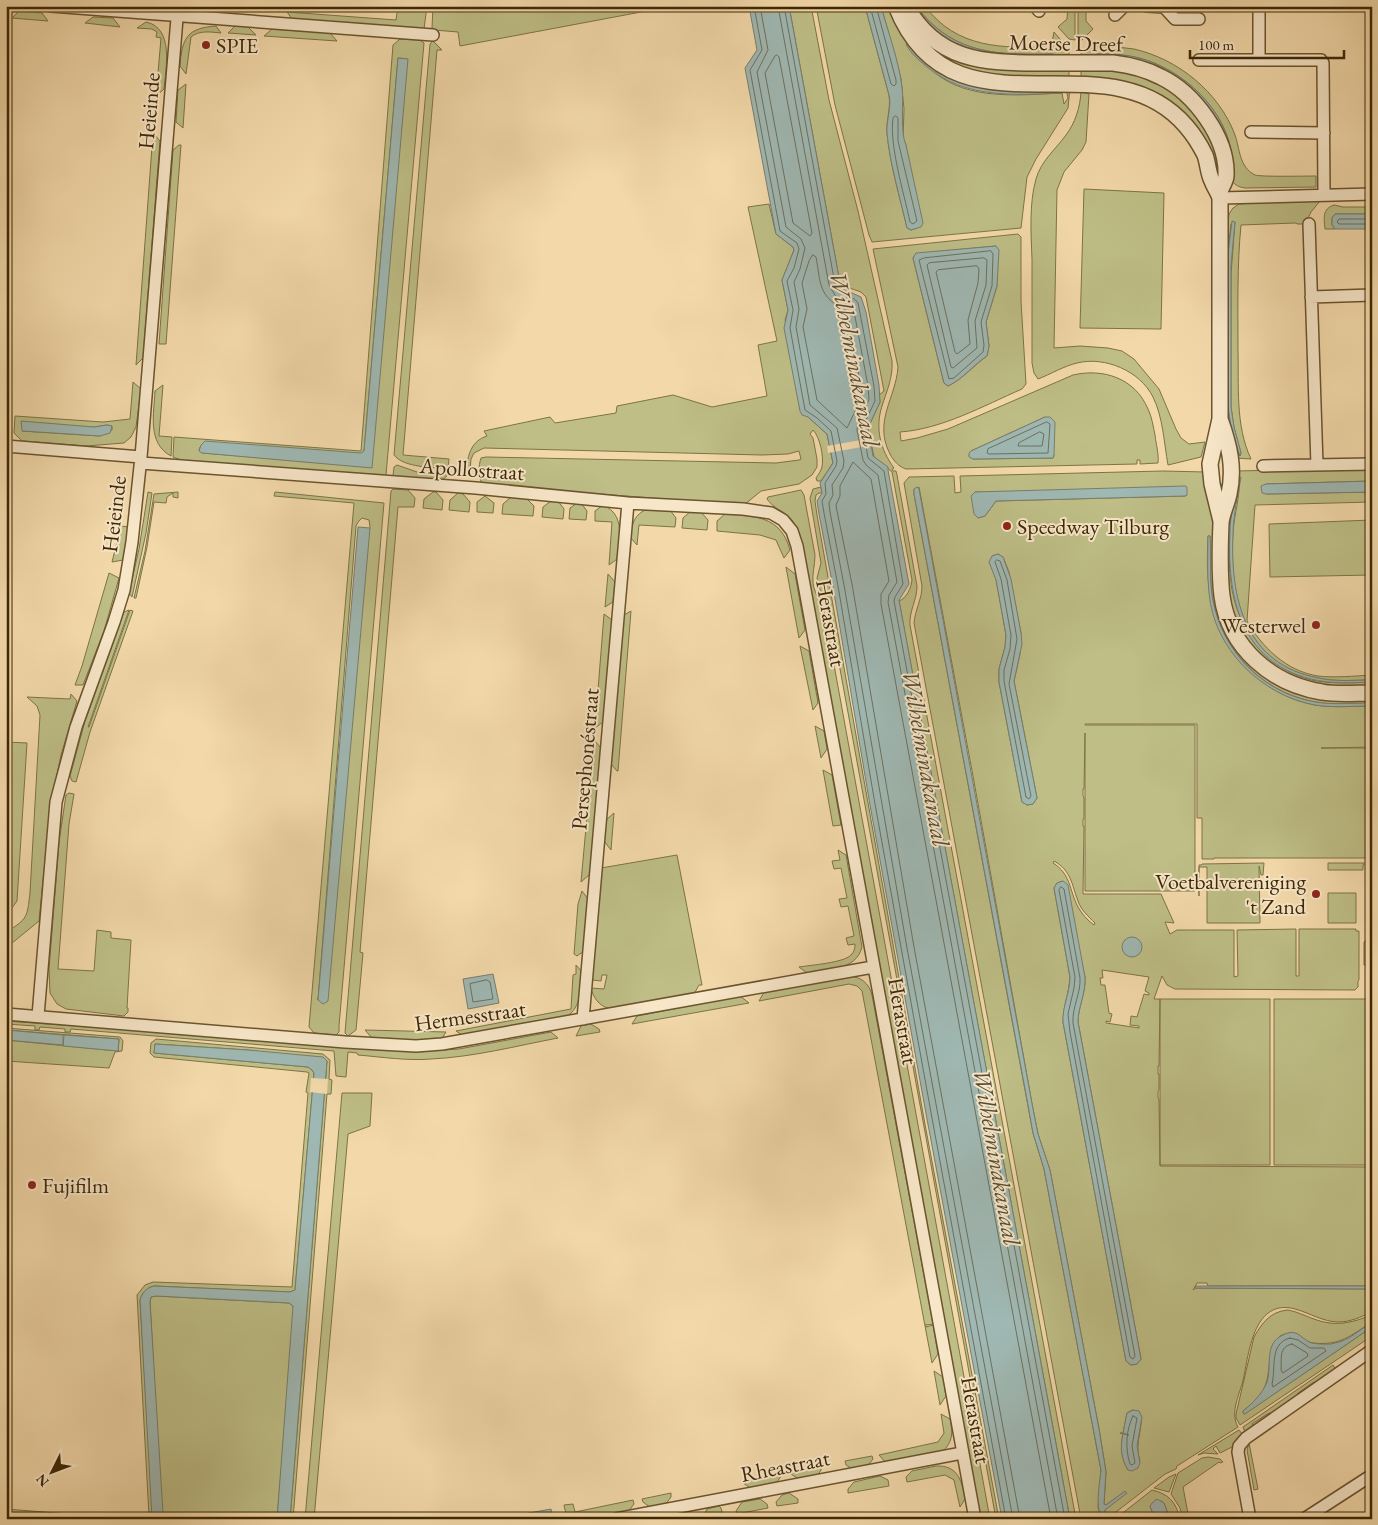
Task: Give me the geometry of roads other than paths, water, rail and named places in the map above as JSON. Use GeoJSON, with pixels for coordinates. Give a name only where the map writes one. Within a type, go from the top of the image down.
{"type":"FeatureCollection","features":[{"type":"Feature","properties":{"kind":"street"},"geometry":{"type":"LineString","coordinates":[[51,6],[177,11],[433,35]]}},
{"type":"Feature","properties":{"kind":"street","name":"Moerse Dreef"},"geometry":{"type":"LineString","coordinates":[[896,6],[903,25],[923,50],[951,70],[972,79],[1009,84],[1094,84],[1117,87],[1155,100],[1170,110],[1196,139],[1205,156],[1212,182],[1219,196]]}},
{"type":"Feature","properties":{"kind":"street","name":"Moerse Dreef"},"geometry":{"type":"LineString","coordinates":[[906,6],[919,25],[931,37],[950,50],[968,58],[994,63],[1113,63],[1148,70],[1180,88],[1193,100],[1214,128],[1223,153],[1226,177],[1219,196],[1220,419],[1210,464],[1212,484],[1221,521],[1222,597],[1235,632],[1244,647],[1256,662],[1272,674],[1288,683],[1306,689],[1324,692],[1372,693]]}},
{"type":"Feature","properties":{"kind":"street"},"geometry":{"type":"LineString","coordinates":[[1115,15],[1124,6]]}},
{"type":"Feature","properties":{"kind":"street"},"geometry":{"type":"LineString","coordinates":[[1147,6],[1164,7],[1176,19],[1199,19]]}},
{"type":"Feature","properties":{"kind":"street"},"geometry":{"type":"LineString","coordinates":[[1258,6],[1259,59]]}},
{"type":"Feature","properties":{"kind":"street","name":"Heieinde"},"geometry":{"type":"LineString","coordinates":[[38,1016],[56,802],[76,727],[124,590],[132,542],[141,460],[177,11]]}},
{"type":"Feature","properties":{"kind":"street"},"geometry":{"type":"LineString","coordinates":[[1199,60],[1321,60],[1323,63],[1324,194]]}},
{"type":"Feature","properties":{"kind":"street"},"geometry":{"type":"LineString","coordinates":[[1251,132],[1324,133]]}},
{"type":"Feature","properties":{"kind":"street"},"geometry":{"type":"LineString","coordinates":[[1219,196],[1372,194]]}},
{"type":"Feature","properties":{"kind":"street"},"geometry":{"type":"LineString","coordinates":[[1309,224],[1317,465]]}},
{"type":"Feature","properties":{"kind":"street"},"geometry":{"type":"LineString","coordinates":[[1311,297],[1372,295]]}},
{"type":"Feature","properties":{"kind":"street","name":"Moerse Dreef"},"geometry":{"type":"LineString","coordinates":[[1220,419],[1231,455],[1232,470],[1229,494],[1221,521]]}},
{"type":"Feature","properties":{"kind":"street","name":"Apollostraat"},"geometry":{"type":"LineString","coordinates":[[6,446],[141,460],[628,503],[743,509],[771,513],[783,520],[792,531]]}},
{"type":"Feature","properties":{"kind":"street"},"geometry":{"type":"LineString","coordinates":[[1263,466],[1372,464]]}},
{"type":"Feature","properties":{"kind":"street","name":"Persephonéstraat"},"geometry":{"type":"LineString","coordinates":[[583,1019],[628,503]]}},
{"type":"Feature","properties":{"kind":"street","name":"Herastraat"},"geometry":{"type":"LineString","coordinates":[[792,531],[797,546],[975,1519]]}},
{"type":"Feature","properties":{"kind":"street","name":"Hermesstraat"},"geometry":{"type":"LineString","coordinates":[[6,1014],[344,1042],[416,1046],[442,1044],[873,967]]}},
{"type":"Feature","properties":{"kind":"street"},"geometry":{"type":"LineString","coordinates":[[1250,1519],[1238,1452],[1239,1446],[1246,1438],[1372,1350]]}},
{"type":"Feature","properties":{"kind":"street","name":"Rheastraat"},"geometry":{"type":"LineString","coordinates":[[616,1519],[962,1453]]}},
{"type":"Feature","properties":{"kind":"street"},"geometry":{"type":"LineString","coordinates":[[1304,1519],[1372,1474]]}},
{"type":"Feature","properties":{"kind":"water","name":"Wilhelminakanaal"},"geometry":{"type":"Polygon","coordinates":[[[749,6],[789,6],[840,283],[843,289],[861,297],[866,312],[879,385],[880,402],[868,428],[873,456],[888,467],[909,584],[899,600],[1070,1519],[1002,1519],[927,1119],[819,514],[817,501],[822,493],[820,483],[833,463],[827,434],[808,417],[802,415],[800,411],[784,328],[788,310],[782,280],[794,250],[793,247],[776,234],[745,68],[757,50],[749,6]]]}},
{"type":"Feature","properties":{"kind":"water"},"geometry":{"type":"Polygon","coordinates":[[[865,6],[881,6],[901,77],[904,140],[923,223],[921,227],[911,230],[907,228],[888,145],[889,95],[865,6]]]}},
{"type":"Feature","properties":{"kind":"water"},"geometry":{"type":"Polygon","coordinates":[[[913,6],[916,6],[930,22],[945,34],[977,49],[1013,54],[1055,55],[1054,57],[1022,57],[990,55],[960,47],[946,40],[933,30],[913,6]]]}},
{"type":"Feature","properties":{"kind":"water"},"geometry":{"type":"Polygon","coordinates":[[[908,43],[923,60],[942,73],[975,87],[1010,91],[1065,91],[1062,93],[1008,94],[974,90],[958,85],[927,67],[910,50],[906,44],[908,43]]]}},
{"type":"Feature","properties":{"kind":"water"},"geometry":{"type":"Polygon","coordinates":[[[1096,54],[1113,54],[1139,58],[1172,72],[1187,82],[1212,108],[1221,123],[1228,139],[1232,157],[1203,103],[1094,56],[1096,54]]]}},
{"type":"Feature","properties":{"kind":"water"},"geometry":{"type":"Polygon","coordinates":[[[398,58],[408,59],[372,468],[202,453],[199,451],[205,441],[361,453],[364,451],[398,58]]]}},
{"type":"Feature","properties":{"kind":"water"},"geometry":{"type":"Polygon","coordinates":[[[1335,214],[1372,214],[1372,229],[1335,229],[1332,225],[1332,218],[1335,214]]]}},
{"type":"Feature","properties":{"kind":"water"},"geometry":{"type":"Polygon","coordinates":[[[1232,221],[1235,222],[1231,265],[1231,407],[1241,453],[1240,456],[1231,428],[1228,405],[1227,263],[1232,221]]]}},
{"type":"Feature","properties":{"kind":"water"},"geometry":{"type":"Polygon","coordinates":[[[996,246],[999,250],[997,286],[986,322],[989,346],[987,356],[948,386],[944,383],[913,258],[916,253],[996,246]]]}},
{"type":"Feature","properties":{"kind":"water"},"geometry":{"type":"Polygon","coordinates":[[[1045,417],[1050,417],[1055,422],[1053,458],[973,459],[969,457],[971,451],[1045,417]]]}},
{"type":"Feature","properties":{"kind":"water"},"geometry":{"type":"Polygon","coordinates":[[[21,421],[94,427],[112,426],[110,433],[100,436],[22,431],[21,421]]]}},
{"type":"Feature","properties":{"kind":"water"},"geometry":{"type":"Polygon","coordinates":[[[1239,477],[1241,477],[1233,527],[1235,582],[1239,604],[1247,625],[1258,644],[1274,659],[1294,671],[1325,679],[1345,681],[1372,680],[1372,682],[1349,683],[1311,679],[1287,670],[1268,658],[1253,642],[1243,623],[1231,580],[1230,526],[1239,477]]]}},
{"type":"Feature","properties":{"kind":"water"},"geometry":{"type":"Polygon","coordinates":[[[1372,481],[1372,492],[1266,494],[1262,493],[1261,486],[1266,484],[1372,481]]]}},
{"type":"Feature","properties":{"kind":"water"},"geometry":{"type":"Polygon","coordinates":[[[917,487],[919,489],[1033,1109],[1038,1134],[1050,1170],[1099,1429],[1106,1472],[1104,1504],[1106,1505],[1125,1491],[1127,1493],[1105,1510],[1103,1518],[1100,1514],[1098,1502],[1101,1470],[1044,1169],[1033,1133],[914,494],[914,489],[917,487]]]}},
{"type":"Feature","properties":{"kind":"water"},"geometry":{"type":"Polygon","coordinates":[[[1187,487],[1187,495],[1185,496],[996,501],[985,516],[978,518],[974,514],[971,496],[975,492],[1187,487]]]}},
{"type":"Feature","properties":{"kind":"water"},"geometry":{"type":"Polygon","coordinates":[[[358,527],[370,528],[328,1001],[323,1004],[318,1000],[358,527]]]}},
{"type":"Feature","properties":{"kind":"water"},"geometry":{"type":"Polygon","coordinates":[[[1208,536],[1210,536],[1212,593],[1218,620],[1236,653],[1248,667],[1263,680],[1279,690],[1296,697],[1322,703],[1372,703],[1372,706],[1322,706],[1295,700],[1259,680],[1244,666],[1230,650],[1220,633],[1213,613],[1208,586],[1208,536]]]}},
{"type":"Feature","properties":{"kind":"water"},"geometry":{"type":"Polygon","coordinates":[[[998,554],[1003,557],[1011,579],[1021,633],[1022,644],[1014,681],[1037,798],[1033,804],[1027,805],[1022,802],[999,682],[999,669],[1006,635],[996,580],[989,562],[992,556],[998,554]]]}},
{"type":"Feature","properties":{"kind":"water"},"geometry":{"type":"Polygon","coordinates":[[[1063,881],[1068,885],[1085,977],[1078,1022],[1141,1359],[1137,1364],[1131,1365],[1126,1361],[1063,1022],[1070,977],[1054,888],[1057,883],[1063,881]]]}},
{"type":"Feature","properties":{"kind":"water"},"geometry":{"type":"Polygon","coordinates":[[[1132,937],[1139,940],[1142,947],[1139,954],[1132,957],[1125,954],[1122,947],[1125,940],[1132,937]]]}},
{"type":"Feature","properties":{"kind":"water"},"geometry":{"type":"Polygon","coordinates":[[[493,974],[499,1003],[468,1009],[463,979],[493,974]]]}},
{"type":"Feature","properties":{"kind":"water"},"geometry":{"type":"Polygon","coordinates":[[[6,1030],[63,1035],[63,1045],[6,1040],[6,1030]]]}},
{"type":"Feature","properties":{"kind":"water"},"geometry":{"type":"Polygon","coordinates":[[[64,1035],[119,1039],[118,1051],[63,1046],[64,1035]]]}},
{"type":"Feature","properties":{"kind":"water"},"geometry":{"type":"Polygon","coordinates":[[[155,1044],[323,1057],[327,1061],[290,1519],[277,1519],[293,1306],[289,1303],[151,1297],[163,1513],[162,1519],[152,1519],[140,1300],[145,1291],[154,1286],[290,1292],[295,1290],[314,1073],[308,1067],[154,1053],[155,1044]]]}},
{"type":"Feature","properties":{"kind":"water"},"geometry":{"type":"Polygon","coordinates":[[[1196,1286],[1372,1286],[1372,1289],[1195,1288],[1196,1286]]]}},
{"type":"Feature","properties":{"kind":"water"},"geometry":{"type":"Polygon","coordinates":[[[1372,1322],[1372,1327],[1245,1414],[1243,1413],[1257,1398],[1267,1382],[1270,1351],[1272,1345],[1281,1336],[1291,1332],[1312,1343],[1333,1344],[1350,1337],[1372,1322]]]}},
{"type":"Feature","properties":{"kind":"water"},"geometry":{"type":"Polygon","coordinates":[[[1133,1410],[1139,1411],[1142,1417],[1137,1446],[1140,1463],[1138,1468],[1132,1471],[1128,1470],[1126,1466],[1121,1448],[1123,1434],[1129,1435],[1123,1433],[1127,1413],[1133,1410]]]}},
{"type":"Feature","properties":{"kind":"water"},"geometry":{"type":"Polygon","coordinates":[[[1157,1499],[1164,1503],[1170,1519],[1155,1519],[1150,1506],[1157,1499]]]}},
{"type":"Feature","properties":{"kind":"water"},"geometry":{"type":"Polygon","coordinates":[[[551,1509],[552,1516],[535,1519],[496,1519],[551,1509]]]}},
{"type":"Feature","properties":{"kind":"water"},"geometry":{"type":"Polygon","coordinates":[[[6,1514],[77,1519],[6,1519],[6,1514]]]}},
{"type":"Feature","properties":{"kind":"place","name":"SPIE"},"geometry":{"type":"Point","coordinates":[206,45]}},
{"type":"Feature","properties":{"kind":"place","name":"Speedway Tilburg"},"geometry":{"type":"Point","coordinates":[1007,526]}},
{"type":"Feature","properties":{"kind":"place","name":"Westerwel"},"geometry":{"type":"Point","coordinates":[1316,625]}},
{"type":"Feature","properties":{"kind":"place","name":"Voetbalvereniging 't Zand"},"geometry":{"type":"Point","coordinates":[1316,894]}},
{"type":"Feature","properties":{"kind":"place","name":"Fujifilm"},"geometry":{"type":"Point","coordinates":[32,1185]}}]}
